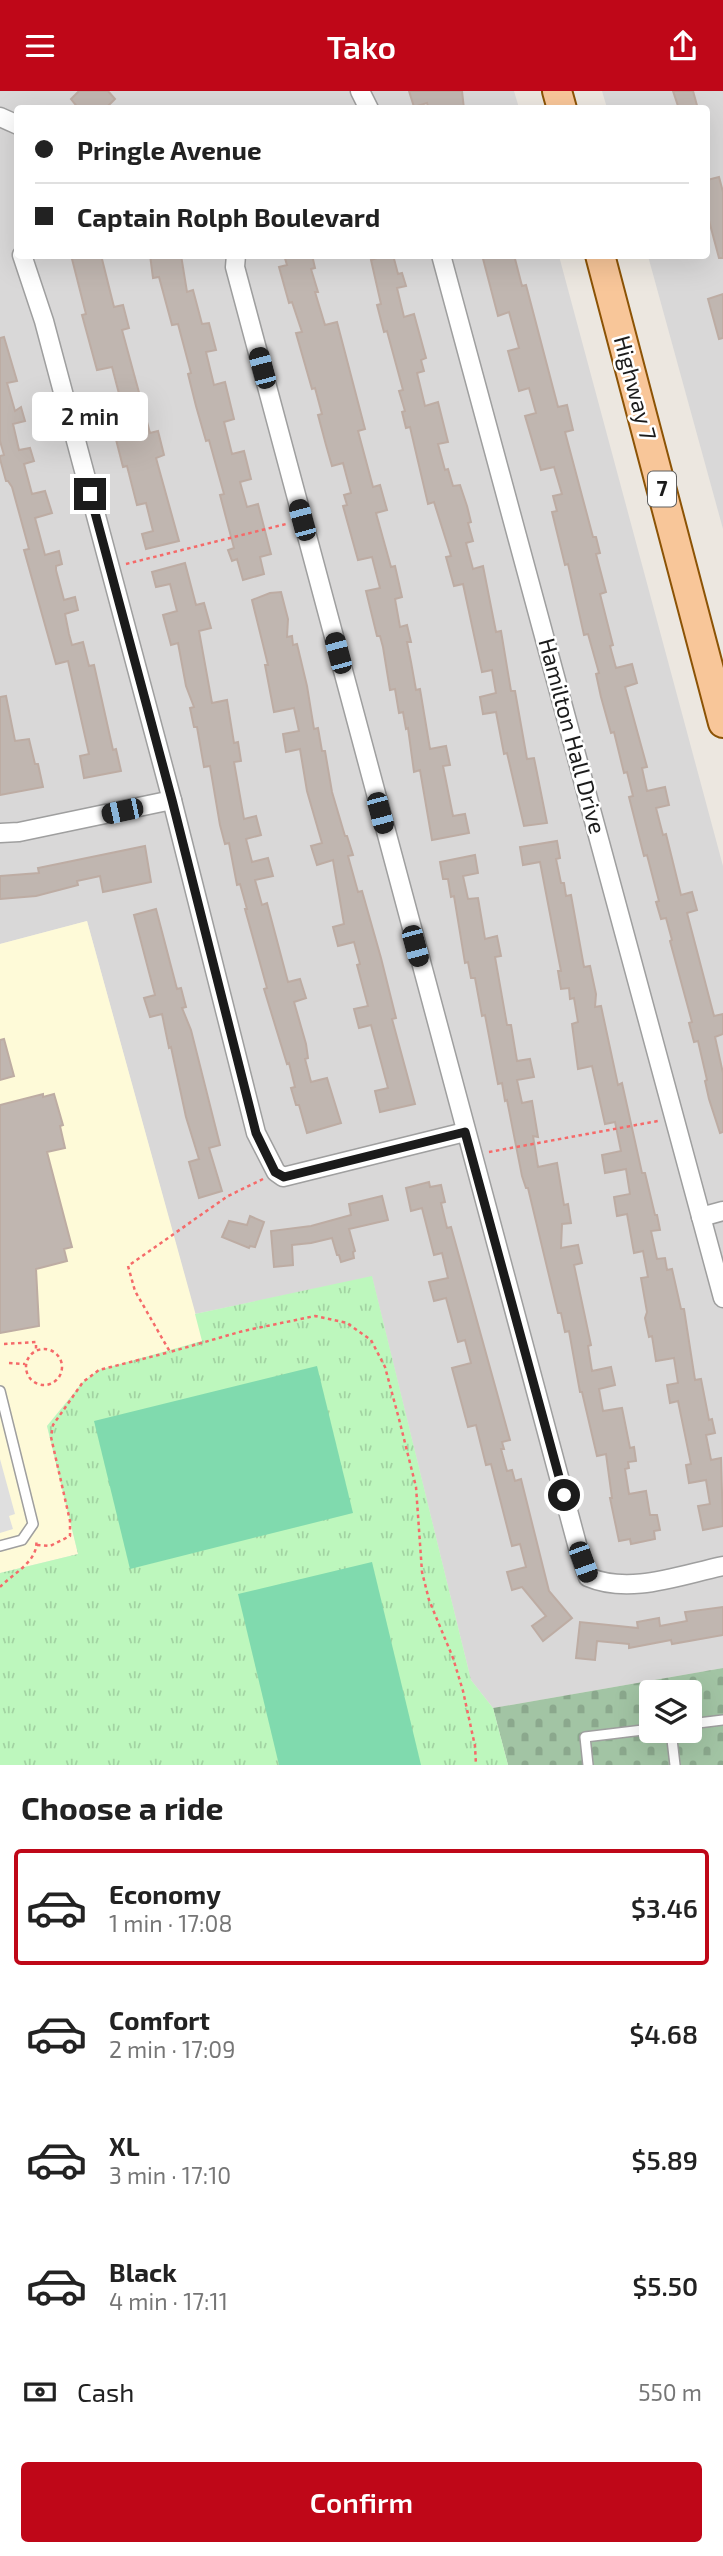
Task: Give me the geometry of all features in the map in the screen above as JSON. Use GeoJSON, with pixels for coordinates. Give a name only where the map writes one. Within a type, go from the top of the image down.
{"type":"FeatureCollection","features":[{"type":"Feature","properties":{"kind":"main road","name":"Highway 7"},"geometry":{"type":"LineString","coordinates":[[601,259],[723,723]]}},
{"type":"Feature","properties":{"kind":"street"},"geometry":{"type":"LineString","coordinates":[[23,259],[44,321],[172,800],[256,1133],[275,1172],[284,1177],[465,1132]]}},
{"type":"Feature","properties":{"kind":"street"},"geometry":{"type":"LineString","coordinates":[[236,259],[235,267],[465,1132],[588,1577],[605,1584],[628,1585],[723,1566]]}},
{"type":"Feature","properties":{"kind":"street","name":"Hamilton Hall Drive"},"geometry":{"type":"LineString","coordinates":[[442,259],[723,1298]]}},
{"type":"Feature","properties":{"kind":"street"},"geometry":{"type":"LineString","coordinates":[[0,833],[19,832],[172,800]]}},
{"type":"Feature","properties":{"kind":"street"},"geometry":{"type":"LineString","coordinates":[[701,1217],[723,1211]]}},
{"type":"Feature","properties":{"kind":"lane"},"geometry":{"type":"LineString","coordinates":[[0,1391],[33,1524],[22,1540],[0,1546]]}},
{"type":"Feature","properties":{"kind":"lane"},"geometry":{"type":"LineString","coordinates":[[702,1723],[723,1720]]}},
{"type":"Feature","properties":{"kind":"lane"},"geometry":{"type":"LineString","coordinates":[[588,1765],[585,1737],[639,1730]]}},
{"type":"Feature","properties":{"kind":"lane"},"geometry":{"type":"LineString","coordinates":[[672,1743],[675,1765]]}},
{"type":"Feature","properties":{"kind":"path"},"geometry":{"type":"LineString","coordinates":[[110,568],[302,520]]}},
{"type":"Feature","properties":{"kind":"path"},"geometry":{"type":"LineString","coordinates":[[472,1155],[675,1118]]}},
{"type":"Feature","properties":{"kind":"path"},"geometry":{"type":"LineString","coordinates":[[170,1352],[135,1291],[128,1266],[228,1196],[275,1172]]}},
{"type":"Feature","properties":{"kind":"path"},"geometry":{"type":"LineString","coordinates":[[37,1545],[50,1546],[71,1536],[51,1437],[56,1418],[91,1375],[99,1370],[243,1331],[315,1316],[346,1323],[372,1340],[385,1367],[416,1487],[422,1573],[429,1601],[453,1658],[463,1691],[475,1746],[476,1765]]}},
{"type":"Feature","properties":{"kind":"path"},"geometry":{"type":"LineString","coordinates":[[4,1344],[36,1342],[36,1349]]}},
{"type":"Feature","properties":{"kind":"path"},"geometry":{"type":"LineString","coordinates":[[48,1348],[60,1356],[62,1372],[54,1383],[39,1385],[28,1377],[25,1364],[36,1349],[48,1348]]}},
{"type":"Feature","properties":{"kind":"path"},"geometry":{"type":"LineString","coordinates":[[9,1363],[25,1364]]}},
{"type":"Feature","properties":{"kind":"path"},"geometry":{"type":"LineString","coordinates":[[0,1587],[30,1561],[37,1545],[33,1524]]}},
{"type":"Feature","properties":{"kind":"shaded area"},"geometry":{"type":"Polygon","coordinates":[[[0,91],[514,91],[518,105],[14,105],[14,259],[560,259],[723,866],[723,1668],[654,1680],[639,1680],[639,1683],[493,1708],[471,1680],[372,1277],[195,1314],[87,921],[0,944],[0,91]]]}},
{"type":"Feature","properties":{"kind":"shaded area"},"geometry":{"type":"Polygon","coordinates":[[[602,91],[723,91],[723,529],[649,259],[710,259],[710,105],[606,105],[602,91]]]}},
{"type":"Feature","properties":{"kind":"shaded area"},"geometry":{"type":"Polygon","coordinates":[[[87,921],[203,1341],[99,1370],[83,1382],[47,1426],[78,1554],[0,1573],[0,944],[87,921]]]}},
{"type":"Feature","properties":{"kind":"shaded area"},"geometry":{"type":"Polygon","coordinates":[[[0,1459],[15,1514],[9,1516],[13,1529],[0,1533],[0,1459]]]}},
{"type":"Feature","properties":{"kind":"green space"},"geometry":{"type":"Polygon","coordinates":[[[372,1276],[471,1680],[493,1708],[508,1765],[0,1765],[0,1573],[78,1554],[47,1426],[83,1382],[99,1370],[202,1341],[195,1314],[372,1276]]]}},
{"type":"Feature","properties":{"kind":"green space"},"geometry":{"type":"Polygon","coordinates":[[[317,1366],[353,1513],[130,1569],[94,1421],[317,1366]]]}},
{"type":"Feature","properties":{"kind":"green space"},"geometry":{"type":"Polygon","coordinates":[[[372,1562],[421,1765],[279,1765],[238,1594],[372,1562]]]}},
{"type":"Feature","properties":{"kind":"green space"},"geometry":{"type":"Polygon","coordinates":[[[723,1668],[723,1765],[508,1765],[493,1708],[639,1683],[639,1743],[702,1743],[702,1680],[654,1680],[723,1668]]]}},
{"type":"Feature","properties":{"kind":"building"},"geometry":{"type":"Polygon","coordinates":[[[79,91],[108,91],[115,99],[109,105],[76,105],[71,99],[79,91]]]}},
{"type":"Feature","properties":{"kind":"building"},"geometry":{"type":"Polygon","coordinates":[[[409,91],[462,91],[464,105],[413,105],[409,91]]]}},
{"type":"Feature","properties":{"kind":"building"},"geometry":{"type":"Polygon","coordinates":[[[673,91],[693,91],[697,105],[678,105],[673,91]]]}},
{"type":"Feature","properties":{"kind":"building"},"geometry":{"type":"Polygon","coordinates":[[[719,177],[723,192],[723,258],[719,258],[710,224],[710,179],[719,177]]]}},
{"type":"Feature","properties":{"kind":"building"},"geometry":{"type":"Polygon","coordinates":[[[72,259],[102,259],[114,307],[123,305],[129,328],[122,330],[150,433],[158,431],[164,455],[156,458],[179,541],[146,549],[142,534],[153,531],[146,503],[137,505],[127,466],[123,467],[109,412],[123,409],[112,367],[97,370],[82,315],[86,314],[72,259]]]}},
{"type":"Feature","properties":{"kind":"building"},"geometry":{"type":"Polygon","coordinates":[[[151,259],[182,259],[187,292],[193,290],[202,324],[209,323],[216,350],[206,352],[214,385],[225,382],[234,419],[224,422],[232,454],[244,451],[251,479],[240,482],[247,507],[258,504],[271,554],[260,557],[264,574],[243,580],[237,559],[232,561],[228,550],[234,548],[220,495],[224,494],[196,406],[188,374],[191,373],[178,324],[172,325],[159,277],[153,278],[151,259]]]}},
{"type":"Feature","properties":{"kind":"building"},"geometry":{"type":"Polygon","coordinates":[[[285,259],[313,259],[315,268],[311,269],[318,292],[315,292],[325,325],[337,322],[365,429],[358,431],[373,487],[380,485],[387,510],[376,513],[391,567],[395,566],[402,597],[395,599],[400,627],[407,625],[411,642],[407,642],[416,690],[420,689],[430,749],[446,746],[450,765],[443,766],[453,816],[465,814],[469,833],[432,840],[420,770],[414,772],[408,728],[406,729],[403,712],[399,713],[395,689],[390,690],[383,647],[380,636],[377,636],[366,591],[380,588],[372,557],[358,560],[343,506],[347,505],[344,495],[351,493],[343,463],[332,466],[326,445],[318,415],[322,414],[296,333],[302,332],[292,302],[289,303],[279,267],[287,265],[285,259]]]}},
{"type":"Feature","properties":{"kind":"building"},"geometry":{"type":"Polygon","coordinates":[[[394,259],[398,274],[402,273],[406,286],[397,288],[404,317],[414,314],[426,358],[421,360],[424,371],[417,373],[425,406],[438,402],[448,442],[438,444],[445,470],[448,469],[453,486],[460,485],[467,506],[473,541],[466,543],[473,569],[483,566],[496,632],[501,631],[511,691],[515,691],[527,759],[534,758],[547,823],[524,826],[507,753],[504,754],[496,712],[483,714],[480,697],[496,693],[492,670],[482,672],[463,584],[454,586],[446,557],[451,556],[434,502],[428,504],[410,427],[406,428],[402,412],[405,411],[399,391],[403,390],[377,305],[381,304],[371,260],[394,259]]]}},
{"type":"Feature","properties":{"kind":"building"},"geometry":{"type":"Polygon","coordinates":[[[483,259],[515,259],[522,286],[526,285],[558,407],[567,405],[573,430],[565,432],[593,537],[596,537],[600,553],[596,554],[606,592],[600,594],[616,668],[632,664],[637,683],[625,687],[647,767],[642,768],[647,791],[665,787],[669,805],[656,808],[663,835],[666,834],[681,895],[692,892],[697,910],[687,913],[714,1016],[723,1014],[723,1034],[715,1037],[723,1073],[723,1132],[720,1133],[709,1099],[698,1041],[694,1042],[689,1023],[692,1022],[666,918],[661,919],[647,855],[644,856],[629,797],[633,796],[627,772],[624,773],[614,732],[611,733],[596,674],[599,673],[588,634],[584,635],[568,564],[565,565],[552,512],[557,511],[553,496],[562,494],[554,467],[541,470],[525,416],[536,413],[529,388],[519,391],[508,351],[519,348],[509,312],[498,316],[483,259]]]}},
{"type":"Feature","properties":{"kind":"building"},"geometry":{"type":"Polygon","coordinates":[[[723,294],[723,338],[719,339],[708,299],[723,294]]]}},
{"type":"Feature","properties":{"kind":"building"},"geometry":{"type":"Polygon","coordinates":[[[4,337],[17,381],[7,383],[15,411],[21,407],[25,421],[13,424],[19,450],[30,448],[34,461],[24,464],[32,494],[45,491],[52,513],[35,518],[45,555],[59,551],[62,564],[56,566],[56,570],[64,600],[75,597],[78,610],[65,614],[69,634],[72,645],[83,642],[89,666],[94,665],[113,750],[116,749],[121,771],[84,778],[80,756],[89,754],[68,661],[56,664],[24,550],[29,549],[26,538],[12,487],[6,481],[0,459],[0,456],[4,455],[0,441],[0,338],[4,337]]]}},
{"type":"Feature","properties":{"kind":"building"},"geometry":{"type":"Polygon","coordinates":[[[185,563],[196,605],[204,603],[211,628],[199,631],[212,703],[227,700],[234,743],[238,742],[241,761],[234,762],[244,819],[256,816],[261,835],[246,839],[252,862],[268,858],[273,876],[255,880],[262,905],[267,903],[288,982],[300,979],[306,998],[294,1002],[306,1044],[308,1058],[305,1059],[311,1082],[327,1078],[341,1123],[307,1133],[291,1088],[295,1087],[289,1063],[287,1064],[264,989],[267,988],[240,884],[237,885],[229,843],[225,844],[210,766],[204,767],[197,727],[194,727],[190,708],[194,707],[186,686],[178,643],[171,645],[163,615],[177,611],[170,584],[156,587],[152,572],[185,563]]]}},
{"type":"Feature","properties":{"kind":"building"},"geometry":{"type":"Polygon","coordinates":[[[281,592],[288,619],[287,637],[292,636],[293,645],[297,644],[314,729],[318,728],[322,751],[325,751],[332,792],[353,855],[348,856],[358,892],[362,891],[381,958],[396,1018],[392,1019],[415,1104],[380,1112],[375,1091],[388,1088],[371,1025],[359,1028],[354,1009],[368,1006],[357,965],[360,964],[354,942],[338,946],[333,927],[344,924],[333,860],[317,865],[311,846],[322,843],[307,791],[300,749],[286,752],[283,734],[299,731],[294,708],[274,712],[265,665],[268,665],[252,600],[281,592]]]}},
{"type":"Feature","properties":{"kind":"building"},"geometry":{"type":"Polygon","coordinates":[[[6,696],[15,741],[29,739],[43,787],[0,795],[0,697],[6,696]]]}},
{"type":"Feature","properties":{"kind":"building"},"geometry":{"type":"Polygon","coordinates":[[[557,841],[560,858],[556,859],[561,883],[564,883],[566,896],[571,895],[584,967],[590,966],[596,994],[595,1007],[601,1006],[618,1085],[622,1083],[642,1173],[645,1173],[657,1215],[660,1230],[651,1231],[657,1259],[665,1258],[667,1270],[672,1269],[681,1309],[684,1309],[695,1380],[701,1379],[709,1420],[712,1419],[715,1433],[706,1435],[711,1460],[721,1458],[723,1526],[703,1530],[698,1506],[710,1504],[706,1480],[689,1483],[686,1465],[691,1464],[678,1401],[670,1403],[667,1385],[678,1383],[674,1358],[656,1361],[652,1336],[649,1337],[645,1318],[647,1312],[641,1278],[648,1277],[643,1251],[634,1253],[627,1214],[617,1216],[614,1197],[630,1194],[626,1169],[605,1173],[602,1155],[621,1151],[615,1122],[605,1124],[592,1066],[578,1069],[572,1024],[578,1022],[574,998],[570,999],[569,988],[561,989],[558,971],[561,971],[540,862],[523,865],[520,847],[557,841]]]}},
{"type":"Feature","properties":{"kind":"building"},"geometry":{"type":"Polygon","coordinates":[[[145,846],[151,882],[103,892],[100,876],[36,896],[0,899],[0,876],[39,873],[38,868],[145,846]]]}},
{"type":"Feature","properties":{"kind":"building"},"geometry":{"type":"Polygon","coordinates":[[[475,855],[478,873],[463,876],[468,899],[478,898],[485,939],[497,936],[501,956],[495,957],[507,1025],[511,1025],[517,1061],[530,1059],[534,1077],[517,1080],[522,1103],[532,1101],[538,1137],[533,1136],[538,1167],[557,1163],[564,1205],[568,1204],[571,1223],[562,1224],[561,1248],[578,1245],[582,1263],[574,1265],[591,1345],[588,1346],[592,1371],[611,1367],[615,1385],[599,1389],[603,1411],[622,1408],[630,1448],[634,1447],[636,1461],[628,1462],[629,1468],[625,1469],[629,1494],[646,1491],[650,1515],[657,1515],[660,1530],[654,1531],[655,1539],[631,1544],[630,1539],[619,1541],[610,1498],[606,1454],[597,1456],[580,1392],[569,1331],[565,1332],[561,1313],[558,1313],[528,1188],[522,1176],[507,1100],[505,1101],[502,1083],[498,1084],[485,1015],[482,1016],[475,978],[471,978],[468,962],[465,963],[454,896],[451,897],[448,879],[443,879],[440,862],[475,855]]]}},
{"type":"Feature","properties":{"kind":"building"},"geometry":{"type":"Polygon","coordinates":[[[156,909],[177,989],[181,988],[186,1007],[182,1008],[191,1030],[220,1145],[209,1148],[222,1191],[199,1198],[189,1162],[199,1159],[186,1117],[162,1014],[150,1017],[144,998],[155,995],[134,915],[156,909]]]}},
{"type":"Feature","properties":{"kind":"building"},"geometry":{"type":"Polygon","coordinates":[[[4,1039],[14,1076],[0,1080],[0,1040],[4,1039]]]}},
{"type":"Feature","properties":{"kind":"building"},"geometry":{"type":"Polygon","coordinates":[[[43,1094],[43,1097],[54,1094],[63,1125],[60,1126],[65,1148],[47,1152],[72,1247],[64,1249],[67,1261],[36,1269],[39,1326],[0,1333],[0,1105],[43,1094]]]}},
{"type":"Feature","properties":{"kind":"building"},"geometry":{"type":"Polygon","coordinates":[[[429,1182],[430,1187],[441,1185],[445,1202],[441,1203],[447,1228],[451,1227],[510,1440],[502,1442],[504,1449],[501,1449],[507,1471],[512,1470],[515,1481],[521,1479],[549,1591],[572,1618],[543,1641],[532,1626],[546,1616],[522,1587],[512,1590],[507,1572],[526,1567],[520,1544],[512,1546],[491,1464],[486,1465],[476,1425],[468,1427],[452,1368],[471,1363],[465,1340],[458,1342],[446,1298],[434,1301],[429,1282],[448,1278],[442,1253],[434,1255],[422,1208],[411,1211],[406,1188],[429,1182]]]}},
{"type":"Feature","properties":{"kind":"building"},"geometry":{"type":"Polygon","coordinates":[[[382,1196],[388,1220],[349,1229],[355,1251],[354,1258],[341,1262],[332,1238],[292,1245],[293,1265],[274,1267],[271,1231],[311,1226],[351,1215],[349,1204],[382,1196]]]}},
{"type":"Feature","properties":{"kind":"building"},"geometry":{"type":"Polygon","coordinates":[[[250,1216],[264,1222],[255,1247],[249,1248],[222,1237],[229,1221],[247,1225],[250,1216]]]}},
{"type":"Feature","properties":{"kind":"building"},"geometry":{"type":"Polygon","coordinates":[[[723,1607],[723,1635],[672,1644],[671,1640],[629,1648],[629,1644],[597,1641],[595,1660],[576,1658],[580,1622],[638,1628],[637,1622],[659,1618],[660,1626],[687,1621],[685,1612],[723,1607]]]}},
{"type":"Feature","properties":{"kind":"route"},"geometry":{"type":"LineString","coordinates":[[90,494],[172,800],[256,1133],[275,1172],[284,1177],[465,1132],[564,1495]]}}]}
